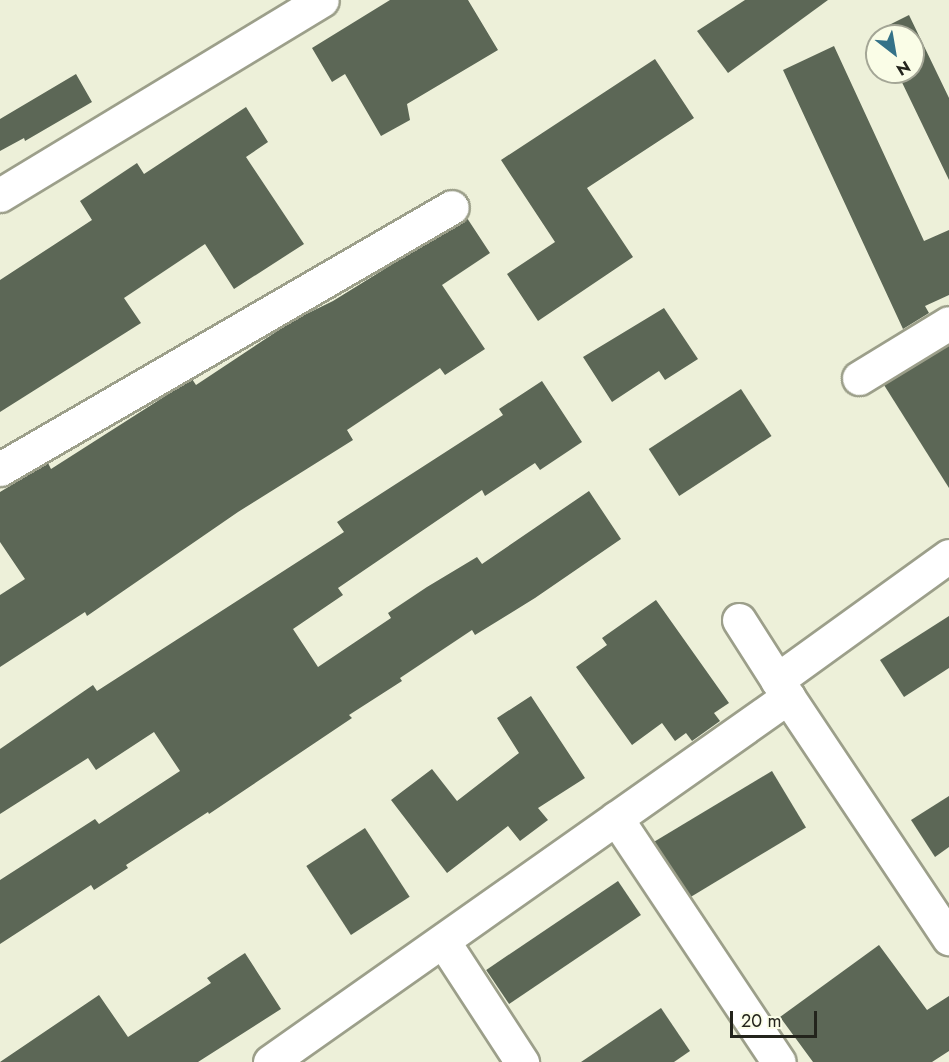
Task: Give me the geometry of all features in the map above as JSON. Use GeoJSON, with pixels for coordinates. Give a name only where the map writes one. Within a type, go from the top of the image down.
{"type":"FeatureCollection","features":[{"type":"Feature","properties":{"kind":"street"},"geometry":{"type":"LineString","coordinates":[[0,195],[322,0]]}},
{"type":"Feature","properties":{"kind":"street"},"geometry":{"type":"LineString","coordinates":[[0,469],[452,207]]}},
{"type":"Feature","properties":{"kind":"street"},"geometry":{"type":"LineString","coordinates":[[859,378],[949,323]]}},
{"type":"Feature","properties":{"kind":"street"},"geometry":{"type":"LineString","coordinates":[[270,1062],[616,818],[949,556]]}},
{"type":"Feature","properties":{"kind":"street"},"geometry":{"type":"LineString","coordinates":[[739,620],[949,938]]}},
{"type":"Feature","properties":{"kind":"street"},"geometry":{"type":"LineString","coordinates":[[616,818],[778,1062]]}},
{"type":"Feature","properties":{"kind":"street"},"geometry":{"type":"LineString","coordinates":[[443,941],[522,1062]]}},
{"type":"Feature","properties":{"kind":"building"},"geometry":{"type":"Polygon","coordinates":[[[390,0],[468,0],[498,50],[407,104],[410,120],[381,136],[345,74],[332,82],[312,48],[390,0]]]}},
{"type":"Feature","properties":{"kind":"building"},"geometry":{"type":"Polygon","coordinates":[[[745,0],[828,0],[728,73],[697,31],[745,0]]]}},
{"type":"Feature","properties":{"kind":"building"},"geometry":{"type":"Polygon","coordinates":[[[909,15],[913,24],[891,24],[909,15]]]}},
{"type":"Feature","properties":{"kind":"building"},"geometry":{"type":"Polygon","coordinates":[[[834,46],[924,241],[949,230],[949,295],[925,306],[929,313],[903,329],[783,70],[834,46]]]}},
{"type":"Feature","properties":{"kind":"building"},"geometry":{"type":"Polygon","coordinates":[[[925,48],[949,98],[949,180],[903,84],[925,84],[925,48]]]}},
{"type":"Feature","properties":{"kind":"building"},"geometry":{"type":"Polygon","coordinates":[[[655,59],[694,118],[587,188],[633,257],[538,321],[507,274],[555,242],[501,160],[655,59]]]}},
{"type":"Feature","properties":{"kind":"building"},"geometry":{"type":"Polygon","coordinates":[[[76,74],[92,102],[25,141],[24,138],[0,151],[0,119],[76,74]]]}},
{"type":"Feature","properties":{"kind":"building"},"geometry":{"type":"Polygon","coordinates":[[[246,107],[268,142],[246,157],[304,244],[234,289],[205,244],[124,298],[141,323],[0,412],[0,280],[92,220],[80,201],[137,163],[144,174],[246,107]]]}},
{"type":"Feature","properties":{"kind":"building"},"geometry":{"type":"Polygon","coordinates":[[[467,218],[490,253],[442,285],[485,349],[445,375],[440,368],[347,430],[353,440],[238,512],[87,616],[85,612],[0,667],[0,595],[25,579],[0,542],[0,492],[48,463],[51,469],[192,379],[196,385],[294,320],[333,301],[467,218]]]}},
{"type":"Feature","properties":{"kind":"building"},"geometry":{"type":"Polygon","coordinates":[[[664,308],[698,359],[665,380],[659,371],[612,402],[583,357],[664,308]]]}},
{"type":"Feature","properties":{"kind":"building"},"geometry":{"type":"Polygon","coordinates":[[[949,345],[949,488],[884,385],[949,345]]]}},
{"type":"Feature","properties":{"kind":"building"},"geometry":{"type":"Polygon","coordinates":[[[542,381],[582,442],[540,470],[535,463],[485,496],[482,490],[338,588],[343,595],[293,629],[318,667],[391,618],[388,613],[427,587],[477,557],[482,564],[589,491],[621,539],[535,598],[475,635],[472,630],[400,678],[402,681],[349,715],[352,718],[209,814],[208,812],[126,865],[128,868],[94,890],[91,885],[0,944],[0,880],[95,819],[99,824],[180,771],[154,732],[96,770],[88,758],[0,814],[0,749],[93,685],[97,691],[344,532],[337,522],[503,415],[499,409],[542,381]]]}},
{"type":"Feature","properties":{"kind":"building"},"geometry":{"type":"Polygon","coordinates":[[[741,389],[771,436],[679,496],[649,449],[741,389]]]}},
{"type":"Feature","properties":{"kind":"building"},"geometry":{"type":"Polygon","coordinates":[[[656,600],[729,703],[714,713],[720,721],[692,741],[686,733],[675,741],[662,723],[632,745],[576,667],[607,645],[602,638],[656,600]]]}},
{"type":"Feature","properties":{"kind":"building"},"geometry":{"type":"Polygon","coordinates":[[[949,616],[949,668],[904,697],[880,660],[949,616]]]}},
{"type":"Feature","properties":{"kind":"building"},"geometry":{"type":"Polygon","coordinates":[[[531,696],[585,778],[538,808],[548,820],[520,841],[508,826],[447,873],[391,800],[432,769],[457,801],[519,753],[497,718],[531,696]]]}},
{"type":"Feature","properties":{"kind":"building"},"geometry":{"type":"Polygon","coordinates":[[[772,771],[806,828],[689,898],[655,842],[772,771]]]}},
{"type":"Feature","properties":{"kind":"building"},"geometry":{"type":"Polygon","coordinates":[[[949,796],[949,847],[935,857],[911,820],[949,796]]]}},
{"type":"Feature","properties":{"kind":"building"},"geometry":{"type":"Polygon","coordinates":[[[365,828],[410,897],[351,935],[306,866],[365,828]]]}},
{"type":"Feature","properties":{"kind":"building"},"geometry":{"type":"Polygon","coordinates":[[[618,881],[641,915],[509,1004],[486,970],[618,881]]]}},
{"type":"Feature","properties":{"kind":"building"},"geometry":{"type":"Polygon","coordinates":[[[879,945],[927,1010],[949,996],[949,1051],[932,1062],[813,1062],[780,1017],[879,945]]]}},
{"type":"Feature","properties":{"kind":"building"},"geometry":{"type":"Polygon","coordinates":[[[245,953],[281,1009],[198,1062],[0,1062],[99,995],[128,1037],[211,983],[207,978],[245,953]]]}},
{"type":"Feature","properties":{"kind":"building"},"geometry":{"type":"Polygon","coordinates":[[[661,1008],[690,1051],[674,1062],[581,1062],[661,1008]]]}}]}
